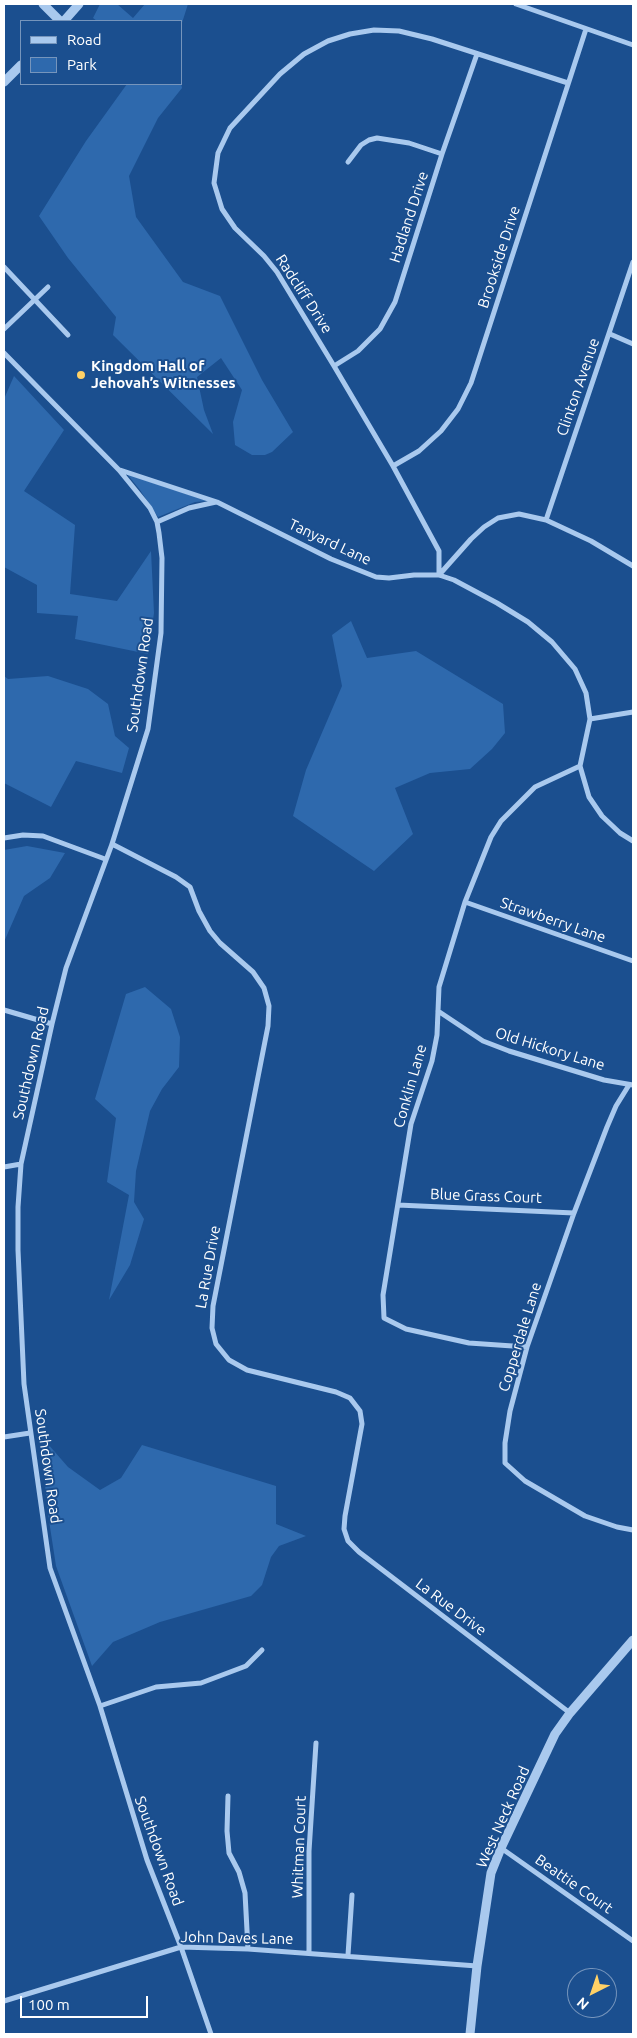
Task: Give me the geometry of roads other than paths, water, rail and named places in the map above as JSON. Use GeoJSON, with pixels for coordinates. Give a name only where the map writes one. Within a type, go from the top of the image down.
{"type":"FeatureCollection","features":[{"type":"Feature","properties":{"kind":"street"},"geometry":{"type":"LineString","coordinates":[[43,4],[59,20]]}},
{"type":"Feature","properties":{"kind":"street"},"geometry":{"type":"LineString","coordinates":[[65,20],[79,4]]}},
{"type":"Feature","properties":{"kind":"street"},"geometry":{"type":"LineString","coordinates":[[516,4],[633,45]]}},
{"type":"Feature","properties":{"kind":"street","name":"Brookside Drive"},"geometry":{"type":"LineString","coordinates":[[393,466],[419,451],[440,431],[458,409],[471,383],[586,29]]}},
{"type":"Feature","properties":{"kind":"street","name":"Radcliff Drive"},"geometry":{"type":"LineString","coordinates":[[439,575],[439,551],[393,466],[334,366],[277,272],[264,256],[235,228],[222,209],[214,183],[218,153],[230,128],[280,74],[304,54],[328,41],[350,34],[374,30],[399,32],[432,39],[568,83]]}},
{"type":"Feature","properties":{"kind":"street","name":"Hadland Drive"},"geometry":{"type":"LineString","coordinates":[[334,366],[358,350],[380,329],[395,302],[442,154],[478,54]]}},
{"type":"Feature","properties":{"kind":"street"},"geometry":{"type":"LineString","coordinates":[[4,82],[20,66]]}},
{"type":"Feature","properties":{"kind":"street"},"geometry":{"type":"LineString","coordinates":[[348,162],[364,142],[377,138],[409,144],[442,154]]}},
{"type":"Feature","properties":{"kind":"street","name":"Clinton Avenue"},"geometry":{"type":"LineString","coordinates":[[546,520],[633,262]]}},
{"type":"Feature","properties":{"kind":"street"},"geometry":{"type":"LineString","coordinates":[[4,267],[68,336]]}},
{"type":"Feature","properties":{"kind":"street"},"geometry":{"type":"LineString","coordinates":[[4,329],[48,286]]}},
{"type":"Feature","properties":{"kind":"street"},"geometry":{"type":"LineString","coordinates":[[610,334],[633,344]]}},
{"type":"Feature","properties":{"kind":"street","name":"Southdown Road"},"geometry":{"type":"LineString","coordinates":[[4,353],[119,470],[150,508],[157,522],[162,558],[160,642],[148,729],[112,844],[66,968],[52,1024],[21,1164],[18,1206],[18,1250],[24,1384],[50,1568],[100,1706],[147,1860],[181,1947],[211,2034]]}},
{"type":"Feature","properties":{"kind":"street","name":"Tanyard Lane"},"geometry":{"type":"LineString","coordinates":[[119,470],[217,502],[331,559],[376,577],[439,575],[454,580],[512,612],[552,642],[575,669],[586,693],[590,719]]}},
{"type":"Feature","properties":{"kind":"street"},"geometry":{"type":"LineString","coordinates":[[157,522],[189,508],[217,502]]}},
{"type":"Feature","properties":{"kind":"street"},"geometry":{"type":"LineString","coordinates":[[439,575],[470,539],[484,527],[498,518],[519,514],[546,520],[591,541],[633,566]]}},
{"type":"Feature","properties":{"kind":"street"},"geometry":{"type":"LineString","coordinates":[[633,712],[590,719],[580,766],[590,797],[602,816],[620,833],[633,841]]}},
{"type":"Feature","properties":{"kind":"street","name":"Conklin Lane"},"geometry":{"type":"LineString","coordinates":[[527,1347],[470,1343],[406,1329],[384,1318],[382,1295],[411,1124],[432,1061],[437,1035],[439,986],[465,902],[491,837],[501,820],[535,788],[580,766]]}},
{"type":"Feature","properties":{"kind":"street"},"geometry":{"type":"LineString","coordinates":[[4,838],[23,834],[43,836],[105,859]]}},
{"type":"Feature","properties":{"kind":"street","name":"La Rue Drive"},"geometry":{"type":"LineString","coordinates":[[112,844],[176,877],[190,887],[199,911],[210,931],[220,943],[253,972],[264,988],[269,1006],[268,1026],[212,1306],[212,1328],[216,1344],[230,1360],[247,1370],[336,1392],[350,1398],[360,1411],[362,1424],[345,1516],[344,1529],[348,1541],[366,1558],[570,1713]]}},
{"type":"Feature","properties":{"kind":"street","name":"Strawberry Lane"},"geometry":{"type":"LineString","coordinates":[[465,902],[633,961]]}},
{"type":"Feature","properties":{"kind":"street"},"geometry":{"type":"LineString","coordinates":[[4,1010],[52,1024]]}},
{"type":"Feature","properties":{"kind":"street","name":"Old Hickory Lane"},"geometry":{"type":"LineString","coordinates":[[438,1011],[483,1041],[509,1051],[604,1080],[631,1085]]}},
{"type":"Feature","properties":{"kind":"street","name":"Copperdale Lane"},"geometry":{"type":"LineString","coordinates":[[631,1085],[616,1106],[607,1126],[527,1347],[510,1411],[504,1443],[504,1463],[525,1481],[585,1516],[633,1530]]}},
{"type":"Feature","properties":{"kind":"street"},"geometry":{"type":"LineString","coordinates":[[4,1167],[21,1164]]}},
{"type":"Feature","properties":{"kind":"street","name":"Blue Grass Court"},"geometry":{"type":"LineString","coordinates":[[398,1205],[574,1213]]}},
{"type":"Feature","properties":{"kind":"street"},"geometry":{"type":"LineString","coordinates":[[4,1437],[30,1433]]}},
{"type":"Feature","properties":{"kind":"street","name":"West Neck Road"},"geometry":{"type":"LineString","coordinates":[[470,2034],[477,1966],[491,1873],[501,1848],[555,1734],[570,1713],[633,1640]]}},
{"type":"Feature","properties":{"kind":"street"},"geometry":{"type":"LineString","coordinates":[[100,1706],[156,1687],[201,1683],[246,1666],[262,1650]]}},
{"type":"Feature","properties":{"kind":"street","name":"Whitman Court"},"geometry":{"type":"LineString","coordinates":[[309,1953],[309,1851],[316,1742]]}},
{"type":"Feature","properties":{"kind":"street"},"geometry":{"type":"LineString","coordinates":[[228,1796],[227,1831],[229,1853],[245,1893],[248,1949]]}},
{"type":"Feature","properties":{"kind":"street","name":"Beattie Court"},"geometry":{"type":"LineString","coordinates":[[501,1848],[633,1940]]}},
{"type":"Feature","properties":{"kind":"street"},"geometry":{"type":"LineString","coordinates":[[348,1955],[352,1895]]}},
{"type":"Feature","properties":{"kind":"street","name":"John Daves Lane"},"geometry":{"type":"LineString","coordinates":[[4,2001],[181,1947],[348,1955],[477,1966]]}},
{"type":"Feature","properties":{"kind":"place","name":"Kingdom Hall of Jehovah’s Witnesses"},"geometry":{"type":"Point","coordinates":[81,375]}}]}
